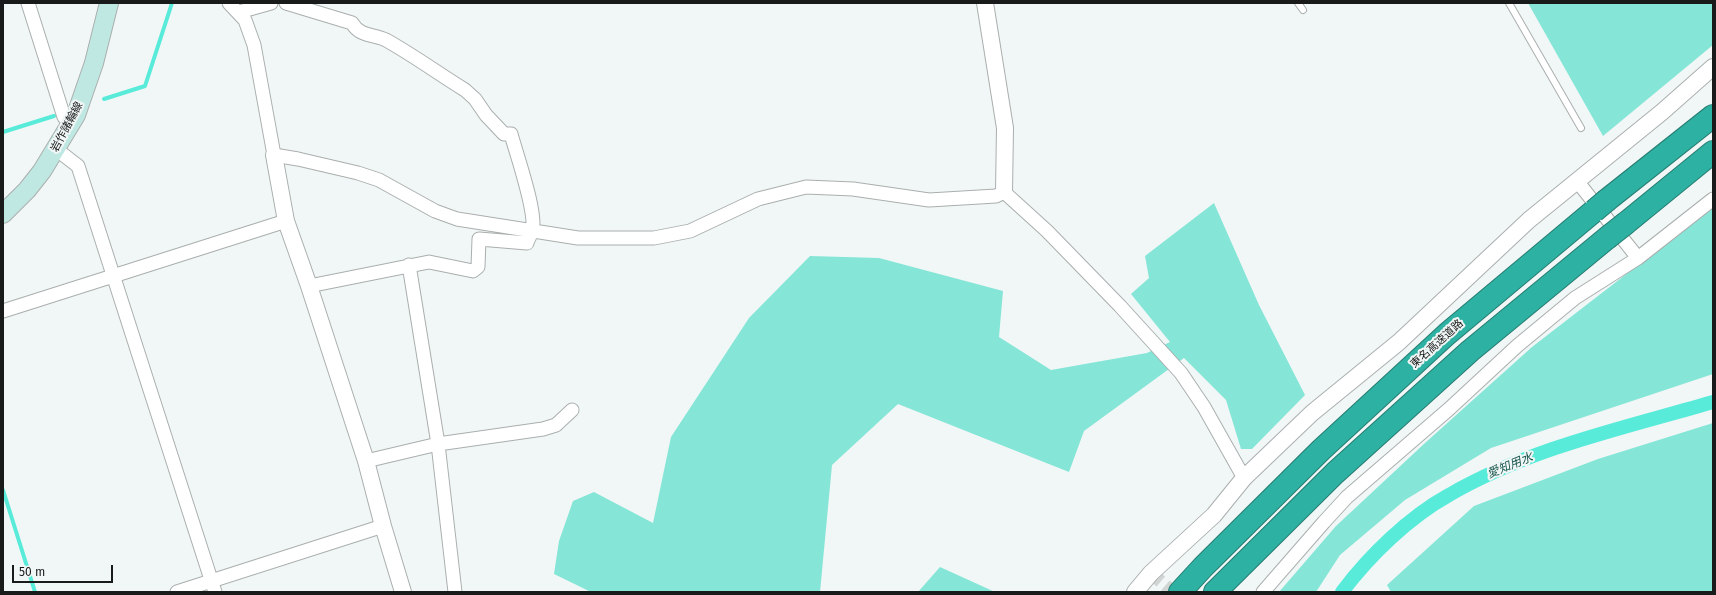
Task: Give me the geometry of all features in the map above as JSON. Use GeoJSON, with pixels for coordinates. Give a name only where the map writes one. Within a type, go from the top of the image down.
{"type":"FeatureCollection","features":[{"type":"Feature","properties":{"kind":"highway","name":"東名高速道路"},"geometry":{"type":"LineString","coordinates":[[1180,592],[1209,561],[1350,424],[1447,334],[1601,205],[1713,116]]}},
{"type":"Feature","properties":{"kind":"highway"},"geometry":{"type":"LineString","coordinates":[[1215,592],[1335,473],[1470,351],[1713,152]]}},
{"type":"Feature","properties":{"kind":"main road","name":"岩作諸輪線"},"geometry":{"type":"LineString","coordinates":[[3,214],[27,190],[42,171],[76,115],[88,85],[109,3]]}},
{"type":"Feature","properties":{"kind":"street"},"geometry":{"type":"LineString","coordinates":[[28,3],[64,117]]}},
{"type":"Feature","properties":{"kind":"street"},"geometry":{"type":"LineString","coordinates":[[234,8],[271,3]]}},
{"type":"Feature","properties":{"kind":"street"},"geometry":{"type":"LineString","coordinates":[[286,3],[352,23],[361,33],[385,40],[465,90],[475,99],[486,115],[504,134],[511,134],[532,213],[533,230],[527,243],[478,239],[478,267],[473,271],[429,262],[309,286]]}},
{"type":"Feature","properties":{"kind":"street"},"geometry":{"type":"LineString","coordinates":[[985,3],[1005,128],[1004,192],[1047,231],[1120,306],[1181,373],[1204,408],[1244,478]]}},
{"type":"Feature","properties":{"kind":"street"},"geometry":{"type":"LineString","coordinates":[[234,8],[245,20],[254,44],[286,222],[309,286],[366,461],[383,526],[403,592]]}},
{"type":"Feature","properties":{"kind":"street"},"geometry":{"type":"LineString","coordinates":[[1135,592],[1151,573],[1214,515],[1244,478],[1312,413],[1399,342],[1529,220],[1662,112],[1713,67]]}},
{"type":"Feature","properties":{"kind":"street"},"geometry":{"type":"LineString","coordinates":[[56,149],[78,166],[213,586]]}},
{"type":"Feature","properties":{"kind":"street"},"geometry":{"type":"LineString","coordinates":[[274,155],[284,156],[379,180],[435,212],[457,219],[578,238],[654,238],[690,231],[758,199],[806,187],[853,189],[929,200],[996,196],[1004,192]]}},
{"type":"Feature","properties":{"kind":"street"},"geometry":{"type":"LineString","coordinates":[[1577,181],[1638,258]]}},
{"type":"Feature","properties":{"kind":"street"},"geometry":{"type":"LineString","coordinates":[[1263,592],[1347,497],[1449,409],[1517,346],[1575,298],[1638,258],[1713,199]]}},
{"type":"Feature","properties":{"kind":"street"},"geometry":{"type":"LineString","coordinates":[[3,311],[113,275],[286,222]]}},
{"type":"Feature","properties":{"kind":"street"},"geometry":{"type":"LineString","coordinates":[[409,265],[438,444],[455,592]]}},
{"type":"Feature","properties":{"kind":"street"},"geometry":{"type":"LineString","coordinates":[[366,461],[438,444],[543,429],[556,425],[572,410]]}},
{"type":"Feature","properties":{"kind":"street"},"geometry":{"type":"LineString","coordinates":[[177,592],[213,586],[383,526]]}},
{"type":"Feature","properties":{"kind":"lane"},"geometry":{"type":"LineString","coordinates":[[1298,3],[1302,10]]}},
{"type":"Feature","properties":{"kind":"lane"},"geometry":{"type":"LineString","coordinates":[[1508,3],[1581,128]]}},
{"type":"Feature","properties":{"kind":"green space"},"geometry":{"type":"Polygon","coordinates":[[[1528,3],[1713,3],[1713,45],[1603,136],[1528,3]]]}},
{"type":"Feature","properties":{"kind":"green space"},"geometry":{"type":"Polygon","coordinates":[[[1214,203],[1259,305],[1305,395],[1252,449],[1241,449],[1226,400],[1184,358],[1084,431],[1069,472],[898,404],[832,465],[820,592],[591,592],[554,574],[559,541],[573,501],[594,492],[653,523],[671,437],[749,318],[810,256],[879,258],[1003,291],[999,337],[1051,370],[1147,353],[1170,342],[1131,294],[1149,278],[1145,256],[1214,203]]]}},
{"type":"Feature","properties":{"kind":"green space"},"geometry":{"type":"Polygon","coordinates":[[[1713,207],[1713,374],[1491,448],[1405,500],[1340,555],[1316,592],[1279,592],[1336,526],[1425,443],[1532,347],[1713,207]]]}},
{"type":"Feature","properties":{"kind":"green space"},"geometry":{"type":"Polygon","coordinates":[[[1713,423],[1713,592],[1391,592],[1387,585],[1474,506],[1598,459],[1713,423]]]}},
{"type":"Feature","properties":{"kind":"green space"},"geometry":{"type":"Polygon","coordinates":[[[940,567],[995,592],[918,592],[940,567]]]}},
{"type":"Feature","properties":{"kind":"waterway"},"geometry":{"type":"LineString","coordinates":[[104,99],[145,86],[172,3]]}},
{"type":"Feature","properties":{"kind":"waterway"},"geometry":{"type":"LineString","coordinates":[[3,132],[54,116]]}},
{"type":"Feature","properties":{"kind":"waterway","name":"愛知用水"},"geometry":{"type":"LineString","coordinates":[[1342,592],[1377,551],[1419,514],[1449,495],[1480,479],[1512,464],[1578,441],[1713,402]]}},
{"type":"Feature","properties":{"kind":"waterway"},"geometry":{"type":"LineString","coordinates":[[3,490],[35,592]]}},
{"type":"Feature","properties":{"kind":"tunnel"},"geometry":{"type":"LineString","coordinates":[[1151,573],[1173,592]]}}]}
